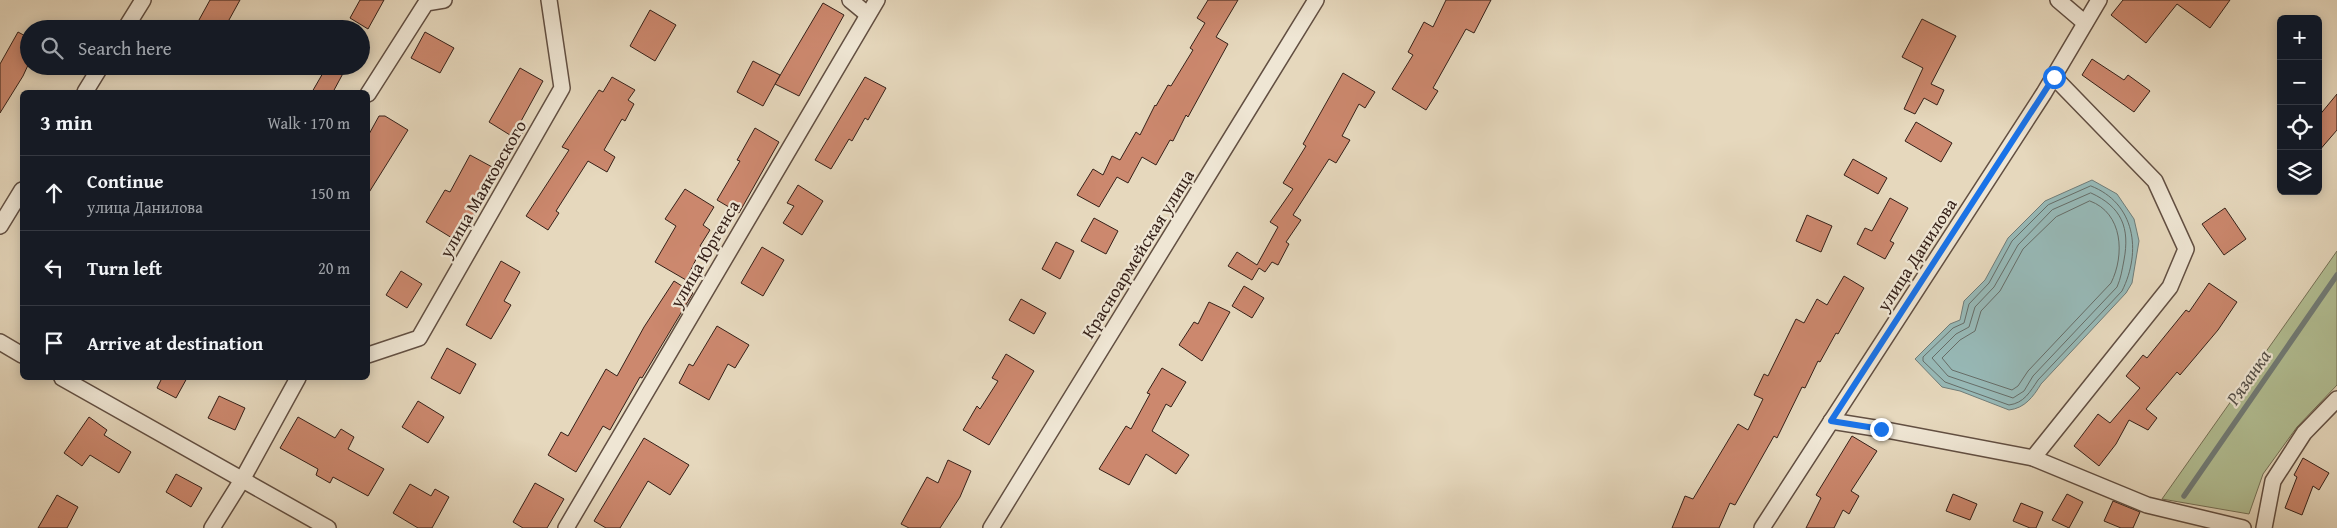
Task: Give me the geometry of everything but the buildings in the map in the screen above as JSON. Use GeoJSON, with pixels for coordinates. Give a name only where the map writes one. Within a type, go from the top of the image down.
{"type":"FeatureCollection","features":[{"type":"Feature","properties":{"kind":"street"},"geometry":{"type":"LineString","coordinates":[[131,20],[143,0]]}},
{"type":"Feature","properties":{"kind":"street"},"geometry":{"type":"LineString","coordinates":[[370,91],[426,3],[444,0]]}},
{"type":"Feature","properties":{"kind":"street","name":"улица Маяковского"},"geometry":{"type":"LineString","coordinates":[[370,354],[419,338],[562,88],[549,0]]}},
{"type":"Feature","properties":{"kind":"street"},"geometry":{"type":"LineString","coordinates":[[850,0],[867,14]]}},
{"type":"Feature","properties":{"kind":"street","name":"улица Юргенса"},"geometry":{"type":"LineString","coordinates":[[566,528],[867,14],[877,0]]}},
{"type":"Feature","properties":{"kind":"street","name":"Красноармейская улица"},"geometry":{"type":"LineString","coordinates":[[991,528],[1316,0]]}},
{"type":"Feature","properties":{"kind":"street"},"geometry":{"type":"LineString","coordinates":[[2058,0],[2085,23]]}},
{"type":"Feature","properties":{"kind":"street","name":"улица Данилова"},"geometry":{"type":"LineString","coordinates":[[1762,528],[2054,77],[2099,0]]}},
{"type":"Feature","properties":{"kind":"street"},"geometry":{"type":"LineString","coordinates":[[86,90],[95,75]]}},
{"type":"Feature","properties":{"kind":"street"},"geometry":{"type":"LineString","coordinates":[[2033,458],[2170,288],[2186,249],[2155,181],[2054,77]]}},
{"type":"Feature","properties":{"kind":"street"},"geometry":{"type":"LineString","coordinates":[[0,226],[20,193]]}},
{"type":"Feature","properties":{"kind":"street"},"geometry":{"type":"LineString","coordinates":[[0,342],[20,354]]}},
{"type":"Feature","properties":{"kind":"street"},"geometry":{"type":"LineString","coordinates":[[66,380],[328,528]]}},
{"type":"Feature","properties":{"kind":"street"},"geometry":{"type":"LineString","coordinates":[[212,528],[242,480],[298,380]]}},
{"type":"Feature","properties":{"kind":"street"},"geometry":{"type":"LineString","coordinates":[[2264,528],[2273,481],[2304,433],[2337,399]]}},
{"type":"Feature","properties":{"kind":"street"},"geometry":{"type":"LineString","coordinates":[[1831,421],[2033,458],[2147,505],[2243,528]]}},
{"type":"Feature","properties":{"kind":"green space"},"geometry":{"type":"Polygon","coordinates":[[[2337,251],[2337,385],[2297,427],[2263,474],[2249,514],[2162,499],[2337,251]]]}},
{"type":"Feature","properties":{"kind":"water"},"geometry":{"type":"Polygon","coordinates":[[[2092,180],[2117,194],[2134,219],[2139,241],[2132,283],[2126,293],[2041,384],[2032,397],[2020,407],[2009,410],[1960,391],[1942,387],[1915,359],[1950,324],[1960,320],[1964,301],[1985,280],[2008,238],[2045,201],[2092,180]]]}},
{"type":"Feature","properties":{"kind":"waterway","name":"Рязанка"},"geometry":{"type":"LineString","coordinates":[[2184,496],[2337,275]]}},
{"type":"Feature","properties":{"kind":"route"},"geometry":{"type":"LineString","coordinates":[[1881,429],[1831,421],[2054,77]]}}]}
